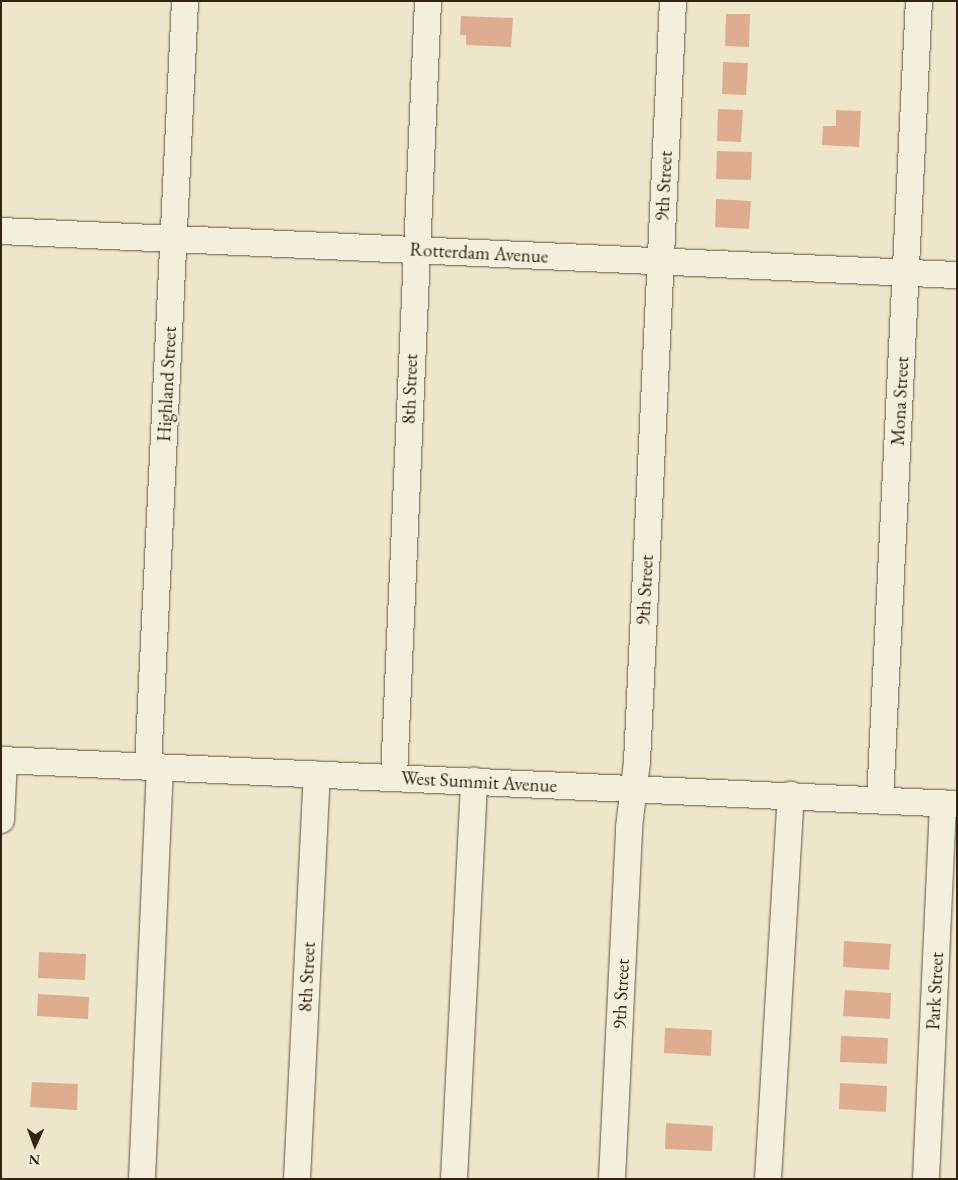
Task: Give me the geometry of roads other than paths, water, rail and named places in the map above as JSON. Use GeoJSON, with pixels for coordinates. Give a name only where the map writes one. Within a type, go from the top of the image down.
{"type":"FeatureCollection","features":[{"type":"Feature","properties":{"kind":"street","name":"Highland Street"},"geometry":{"type":"LineString","coordinates":[[142,1179],[154,766],[185,1]]}},
{"type":"Feature","properties":{"kind":"street","name":"8th Street"},"geometry":{"type":"LineString","coordinates":[[394,778],[428,1]]}},
{"type":"Feature","properties":{"kind":"street","name":"9th Street"},"geometry":{"type":"LineString","coordinates":[[612,1179],[633,789],[637,762],[673,1]]}},
{"type":"Feature","properties":{"kind":"street","name":"Mona Street"},"geometry":{"type":"LineString","coordinates":[[880,800],[919,1]]}},
{"type":"Feature","properties":{"kind":"street","name":"Rotterdam Avenue"},"geometry":{"type":"LineString","coordinates":[[1,231],[957,275]]}},
{"type":"Feature","properties":{"kind":"street","name":"West Summit Avenue"},"geometry":{"type":"LineString","coordinates":[[3,760],[950,804]]}},
{"type":"Feature","properties":{"kind":"street"},"geometry":{"type":"LineString","coordinates":[[1,820],[3,760]]}},
{"type":"Feature","properties":{"kind":"street","name":"8th Street"},"geometry":{"type":"LineString","coordinates":[[297,1179],[317,774]]}},
{"type":"Feature","properties":{"kind":"street"},"geometry":{"type":"LineString","coordinates":[[454,1179],[474,781]]}},
{"type":"Feature","properties":{"kind":"street"},"geometry":{"type":"LineString","coordinates":[[768,1179],[791,796]]}},
{"type":"Feature","properties":{"kind":"street","name":"Park Street"},"geometry":{"type":"LineString","coordinates":[[926,1179],[950,804]]}}]}
